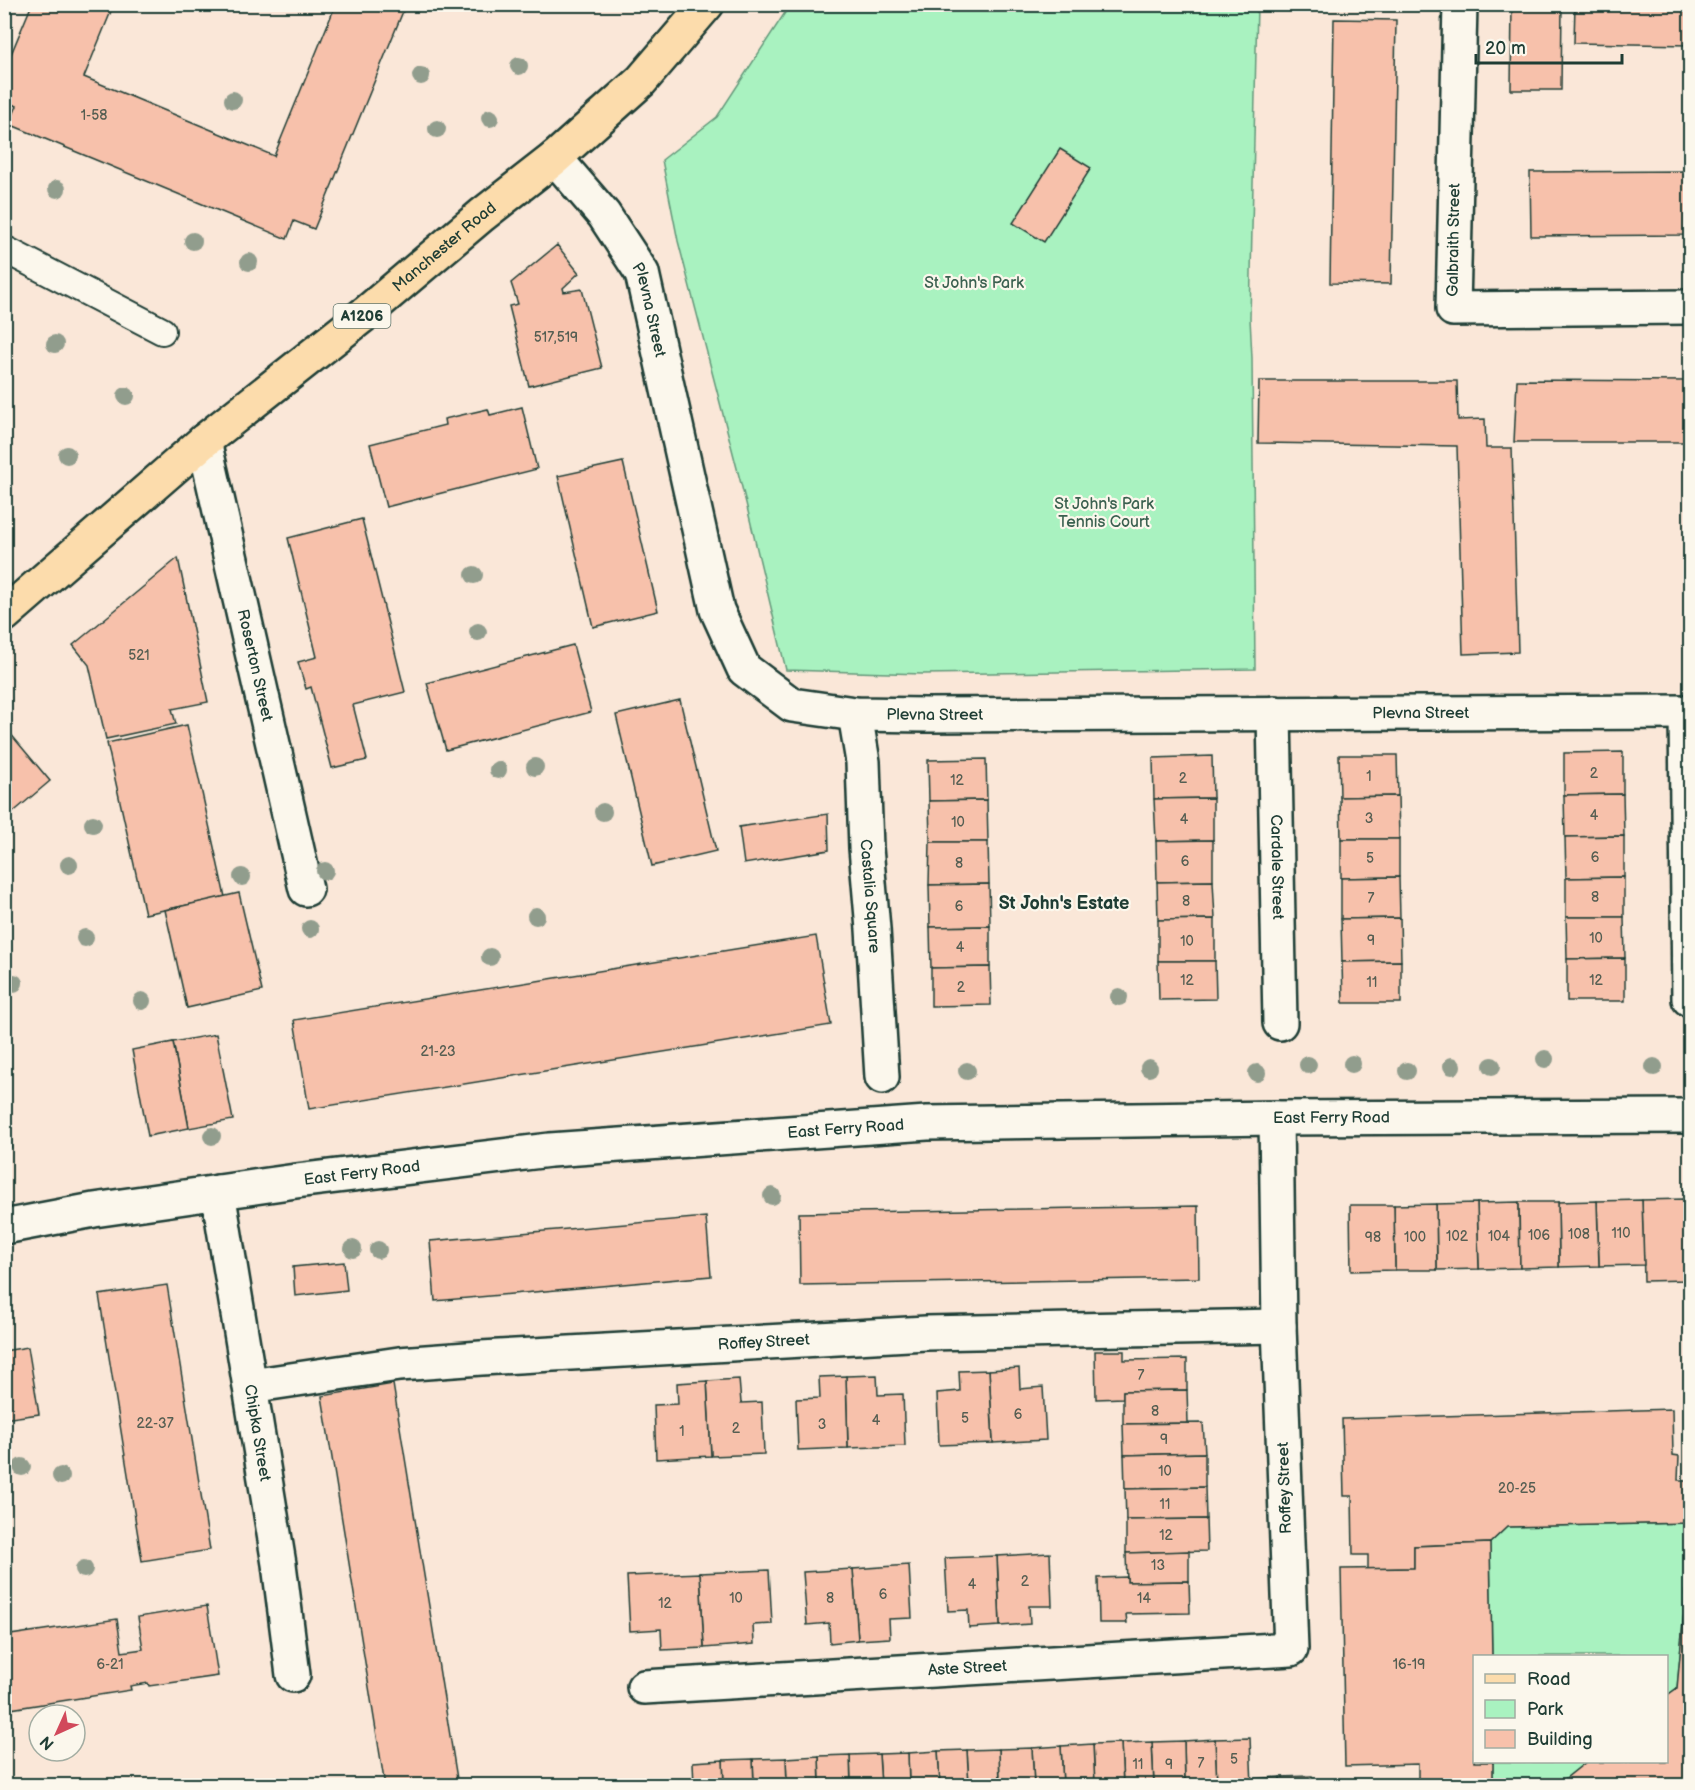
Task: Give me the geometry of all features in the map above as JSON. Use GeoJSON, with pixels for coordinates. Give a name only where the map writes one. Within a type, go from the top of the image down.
{"type":"FeatureCollection","features":[{"type":"Feature","properties":{"kind":"main road","name":"Manchester Road"},"geometry":{"type":"LineString","coordinates":[[4,615],[204,441],[366,313],[482,215],[555,158],[641,81],[707,4]]}},
{"type":"Feature","properties":{"kind":"street","name":"Galbraith Street"},"geometry":{"type":"LineString","coordinates":[[1460,4],[1453,309],[1690,307]]}},
{"type":"Feature","properties":{"kind":"street","name":"Plevna Street"},"geometry":{"type":"LineString","coordinates":[[555,158],[604,216],[642,273],[717,610],[744,669],[792,705],[855,714],[938,715],[1688,712]]}},
{"type":"Feature","properties":{"kind":"street","name":"Roserton Street"},"geometry":{"type":"LineString","coordinates":[[204,441],[306,889]]}},
{"type":"Feature","properties":{"kind":"street"},"geometry":{"type":"LineString","coordinates":[[1688,712],[1689,999]]}},
{"type":"Feature","properties":{"kind":"street","name":"Cardale Street"},"geometry":{"type":"LineString","coordinates":[[1274,713],[1280,1023]]}},
{"type":"Feature","properties":{"kind":"street","name":"Castalia Square"},"geometry":{"type":"LineString","coordinates":[[855,714],[863,762],[866,848],[882,1077]]}},
{"type":"Feature","properties":{"kind":"street","name":"East Ferry Road"},"geometry":{"type":"LineString","coordinates":[[4,1227],[94,1210],[218,1192],[550,1150],[927,1123],[1690,1116]]}},
{"type":"Feature","properties":{"kind":"street","name":"Roffey Street"},"geometry":{"type":"LineString","coordinates":[[1276,1118],[1279,1326],[1291,1649]]}},
{"type":"Feature","properties":{"kind":"street","name":"Chipka Street"},"geometry":{"type":"LineString","coordinates":[[218,1192],[279,1564],[293,1675]]}},
{"type":"Feature","properties":{"kind":"street","name":"Roffey Street"},"geometry":{"type":"LineString","coordinates":[[250,1386],[399,1364],[481,1358],[926,1333],[1279,1326]]}},
{"type":"Feature","properties":{"kind":"street","name":"Aste Street"},"geometry":{"type":"LineString","coordinates":[[644,1687],[1291,1649]]}},
{"type":"Feature","properties":{"kind":"lane"},"geometry":{"type":"LineString","coordinates":[[4,249],[162,331]]}},
{"type":"Feature","properties":{"kind":"green space","name":"St John's Park"},"geometry":{"type":"Polygon","coordinates":[[[790,5],[1257,5],[1250,318],[1255,669],[923,674],[786,670],[746,503],[678,241],[662,160],[717,117],[790,5]]]}},
{"type":"Feature","properties":{"kind":"green space"},"geometry":{"type":"Polygon","coordinates":[[[1690,1523],[1690,1568],[1688,1569],[1677,1688],[1668,1695],[1668,1655],[1492,1655],[1490,1543],[1507,1527],[1690,1523]]]}},
{"type":"Feature","properties":{"kind":"green space"},"geometry":{"type":"Polygon","coordinates":[[[1493,1763],[1585,1763],[1556,1786],[1493,1785],[1493,1763]]]}},
{"type":"Feature","properties":{"kind":"building"},"geometry":{"type":"Polygon","coordinates":[[[32,4],[114,4],[84,77],[274,156],[336,4],[406,4],[314,229],[294,221],[287,239],[9,124],[17,106],[4,101],[4,71],[32,4]]]}},
{"type":"Feature","properties":{"kind":"building"},"geometry":{"type":"Polygon","coordinates":[[[1512,4],[1562,4],[1561,90],[1511,90],[1512,4]]]}},
{"type":"Feature","properties":{"kind":"building"},"geometry":{"type":"Polygon","coordinates":[[[1575,4],[1690,4],[1690,45],[1574,43],[1575,4]]]}},
{"type":"Feature","properties":{"kind":"building"},"geometry":{"type":"Polygon","coordinates":[[[1334,19],[1396,20],[1391,284],[1330,283],[1334,19]]]}},
{"type":"Feature","properties":{"kind":"building"},"geometry":{"type":"Polygon","coordinates":[[[1060,149],[1091,168],[1044,242],[1013,223],[1060,149]]]}},
{"type":"Feature","properties":{"kind":"building"},"geometry":{"type":"Polygon","coordinates":[[[1690,171],[1690,235],[1531,236],[1530,172],[1690,171]]]}},
{"type":"Feature","properties":{"kind":"building"},"geometry":{"type":"Polygon","coordinates":[[[557,245],[579,273],[563,288],[564,292],[582,289],[602,368],[529,386],[509,306],[518,304],[511,283],[557,245]]]}},
{"type":"Feature","properties":{"kind":"building"},"geometry":{"type":"Polygon","coordinates":[[[1517,380],[1690,381],[1690,442],[1514,442],[1517,380]]]}},
{"type":"Feature","properties":{"kind":"building"},"geometry":{"type":"Polygon","coordinates":[[[1259,381],[1457,381],[1458,420],[1485,419],[1486,448],[1512,448],[1518,652],[1463,654],[1457,446],[1258,443],[1259,381]]]}},
{"type":"Feature","properties":{"kind":"building"},"geometry":{"type":"Polygon","coordinates":[[[522,407],[537,469],[386,507],[370,444],[445,425],[444,419],[488,409],[490,415],[522,407]]]}},
{"type":"Feature","properties":{"kind":"building"},"geometry":{"type":"Polygon","coordinates":[[[623,462],[658,611],[593,627],[558,476],[623,462]]]}},
{"type":"Feature","properties":{"kind":"building"},"geometry":{"type":"Polygon","coordinates":[[[362,519],[405,692],[353,705],[367,760],[332,768],[311,687],[306,689],[298,662],[317,657],[288,538],[362,519]]]}},
{"type":"Feature","properties":{"kind":"building"},"geometry":{"type":"Polygon","coordinates":[[[178,558],[208,702],[172,709],[176,724],[106,739],[89,665],[73,645],[178,558]]]}},
{"type":"Feature","properties":{"kind":"building"},"geometry":{"type":"Polygon","coordinates":[[[573,645],[591,712],[446,750],[427,683],[573,645]]]}},
{"type":"Feature","properties":{"kind":"building"},"geometry":{"type":"Polygon","coordinates":[[[680,700],[716,851],[652,866],[616,715],[680,700]]]}},
{"type":"Feature","properties":{"kind":"building"},"geometry":{"type":"Polygon","coordinates":[[[187,725],[225,897],[145,914],[107,743],[187,725]]]}},
{"type":"Feature","properties":{"kind":"building"},"geometry":{"type":"Polygon","coordinates":[[[9,732],[50,781],[4,820],[4,736],[9,732]]]}},
{"type":"Feature","properties":{"kind":"building"},"geometry":{"type":"Polygon","coordinates":[[[1623,752],[1623,794],[1564,795],[1564,753],[1623,752]]]}},
{"type":"Feature","properties":{"kind":"building"},"geometry":{"type":"Polygon","coordinates":[[[1339,755],[1397,755],[1398,796],[1340,797],[1339,755]]]}},
{"type":"Feature","properties":{"kind":"building"},"geometry":{"type":"Polygon","coordinates":[[[1212,756],[1213,798],[1154,799],[1153,758],[1212,756]]]}},
{"type":"Feature","properties":{"kind":"building"},"geometry":{"type":"Polygon","coordinates":[[[986,759],[987,800],[929,801],[928,760],[986,759]]]}},
{"type":"Feature","properties":{"kind":"building"},"geometry":{"type":"Polygon","coordinates":[[[1623,794],[1624,836],[1565,837],[1564,795],[1623,794]]]}},
{"type":"Feature","properties":{"kind":"building"},"geometry":{"type":"Polygon","coordinates":[[[1398,796],[1399,839],[1341,839],[1340,797],[1398,796]]]}},
{"type":"Feature","properties":{"kind":"building"},"geometry":{"type":"Polygon","coordinates":[[[1213,798],[1213,840],[1156,841],[1154,799],[1213,798]]]}},
{"type":"Feature","properties":{"kind":"building"},"geometry":{"type":"Polygon","coordinates":[[[987,800],[988,842],[930,842],[929,801],[987,800]]]}},
{"type":"Feature","properties":{"kind":"building"},"geometry":{"type":"Polygon","coordinates":[[[828,814],[829,850],[744,864],[739,827],[828,814]]]}},
{"type":"Feature","properties":{"kind":"building"},"geometry":{"type":"Polygon","coordinates":[[[1624,836],[1624,877],[1566,878],[1565,837],[1624,836]]]}},
{"type":"Feature","properties":{"kind":"building"},"geometry":{"type":"Polygon","coordinates":[[[1341,839],[1399,839],[1399,877],[1341,878],[1341,839]]]}},
{"type":"Feature","properties":{"kind":"building"},"geometry":{"type":"Polygon","coordinates":[[[1213,840],[1213,881],[1157,882],[1156,841],[1213,840]]]}},
{"type":"Feature","properties":{"kind":"building"},"geometry":{"type":"Polygon","coordinates":[[[930,842],[988,842],[989,884],[929,885],[930,842]]]}},
{"type":"Feature","properties":{"kind":"building"},"geometry":{"type":"Polygon","coordinates":[[[1399,877],[1400,918],[1341,919],[1341,878],[1399,877]]]}},
{"type":"Feature","properties":{"kind":"building"},"geometry":{"type":"Polygon","coordinates":[[[1624,877],[1624,917],[1566,917],[1566,878],[1624,877]]]}},
{"type":"Feature","properties":{"kind":"building"},"geometry":{"type":"Polygon","coordinates":[[[1213,881],[1215,919],[1158,920],[1157,882],[1213,881]]]}},
{"type":"Feature","properties":{"kind":"building"},"geometry":{"type":"Polygon","coordinates":[[[989,884],[990,926],[930,927],[929,885],[989,884]]]}},
{"type":"Feature","properties":{"kind":"building"},"geometry":{"type":"Polygon","coordinates":[[[239,893],[262,991],[187,1008],[165,910],[239,893]]]}},
{"type":"Feature","properties":{"kind":"building"},"geometry":{"type":"Polygon","coordinates":[[[1566,917],[1624,917],[1625,958],[1567,959],[1566,917]]]}},
{"type":"Feature","properties":{"kind":"building"},"geometry":{"type":"Polygon","coordinates":[[[1400,918],[1401,961],[1342,962],[1341,919],[1400,918]]]}},
{"type":"Feature","properties":{"kind":"building"},"geometry":{"type":"Polygon","coordinates":[[[1215,919],[1215,961],[1158,961],[1158,920],[1215,919]]]}},
{"type":"Feature","properties":{"kind":"building"},"geometry":{"type":"Polygon","coordinates":[[[990,926],[990,967],[931,968],[930,927],[990,926]]]}},
{"type":"Feature","properties":{"kind":"building"},"geometry":{"type":"Polygon","coordinates":[[[816,936],[831,1025],[309,1109],[294,1020],[816,936]]]}},
{"type":"Feature","properties":{"kind":"building"},"geometry":{"type":"Polygon","coordinates":[[[1625,958],[1625,1001],[1567,1001],[1567,959],[1625,958]]]}},
{"type":"Feature","properties":{"kind":"building"},"geometry":{"type":"Polygon","coordinates":[[[1158,961],[1215,961],[1216,999],[1159,1000],[1158,961]]]}},
{"type":"Feature","properties":{"kind":"building"},"geometry":{"type":"Polygon","coordinates":[[[1401,961],[1401,1003],[1343,1003],[1342,962],[1401,961]]]}},
{"type":"Feature","properties":{"kind":"building"},"geometry":{"type":"Polygon","coordinates":[[[990,967],[991,1005],[931,1006],[931,968],[990,967]]]}},
{"type":"Feature","properties":{"kind":"building"},"geometry":{"type":"Polygon","coordinates":[[[216,1034],[233,1120],[189,1128],[173,1042],[216,1034]]]}},
{"type":"Feature","properties":{"kind":"building"},"geometry":{"type":"Polygon","coordinates":[[[173,1042],[189,1128],[148,1136],[132,1050],[173,1042]]]}},
{"type":"Feature","properties":{"kind":"building"},"geometry":{"type":"Polygon","coordinates":[[[4,1106],[11,1147],[4,1148],[4,1106]]]}},
{"type":"Feature","properties":{"kind":"building"},"geometry":{"type":"Polygon","coordinates":[[[1684,1199],[1687,1280],[1644,1281],[1642,1200],[1684,1199]]]}},
{"type":"Feature","properties":{"kind":"building"},"geometry":{"type":"Polygon","coordinates":[[[1642,1200],[1644,1265],[1599,1266],[1597,1201],[1642,1200]]]}},
{"type":"Feature","properties":{"kind":"building"},"geometry":{"type":"Polygon","coordinates":[[[1597,1201],[1599,1266],[1559,1267],[1558,1202],[1597,1201]]]}},
{"type":"Feature","properties":{"kind":"building"},"geometry":{"type":"Polygon","coordinates":[[[1519,1202],[1520,1268],[1479,1269],[1477,1203],[1519,1202]]]}},
{"type":"Feature","properties":{"kind":"building"},"geometry":{"type":"Polygon","coordinates":[[[1519,1202],[1558,1202],[1559,1267],[1520,1268],[1519,1202]]]}},
{"type":"Feature","properties":{"kind":"building"},"geometry":{"type":"Polygon","coordinates":[[[1477,1203],[1479,1269],[1437,1270],[1436,1204],[1477,1203]]]}},
{"type":"Feature","properties":{"kind":"building"},"geometry":{"type":"Polygon","coordinates":[[[1436,1204],[1437,1270],[1395,1270],[1394,1205],[1436,1204]]]}},
{"type":"Feature","properties":{"kind":"building"},"geometry":{"type":"Polygon","coordinates":[[[1350,1205],[1394,1205],[1395,1270],[1351,1271],[1350,1205]]]}},
{"type":"Feature","properties":{"kind":"building"},"geometry":{"type":"Polygon","coordinates":[[[1198,1206],[1199,1278],[800,1285],[799,1213],[1198,1206]]]}},
{"type":"Feature","properties":{"kind":"building"},"geometry":{"type":"Polygon","coordinates":[[[706,1217],[711,1276],[435,1301],[430,1241],[706,1217]]]}},
{"type":"Feature","properties":{"kind":"building"},"geometry":{"type":"Polygon","coordinates":[[[344,1262],[347,1290],[295,1296],[293,1267],[344,1262]]]}},
{"type":"Feature","properties":{"kind":"building"},"geometry":{"type":"Polygon","coordinates":[[[167,1285],[210,1550],[142,1561],[99,1295],[167,1285]]]}},
{"type":"Feature","properties":{"kind":"building"},"geometry":{"type":"Polygon","coordinates":[[[28,1347],[39,1414],[4,1419],[4,1351],[28,1347]]]}},
{"type":"Feature","properties":{"kind":"building"},"geometry":{"type":"Polygon","coordinates":[[[1095,1351],[1124,1351],[1124,1360],[1187,1359],[1187,1390],[1123,1391],[1123,1398],[1096,1399],[1095,1351]]]}},
{"type":"Feature","properties":{"kind":"building"},"geometry":{"type":"Polygon","coordinates":[[[1019,1368],[1020,1389],[1043,1387],[1046,1440],[993,1443],[989,1370],[1019,1368]]]}},
{"type":"Feature","properties":{"kind":"building"},"geometry":{"type":"Polygon","coordinates":[[[989,1370],[993,1443],[939,1445],[937,1393],[960,1391],[959,1371],[989,1370]]]}},
{"type":"Feature","properties":{"kind":"building"},"geometry":{"type":"Polygon","coordinates":[[[877,1375],[878,1395],[903,1394],[905,1446],[848,1448],[846,1376],[877,1375]]]}},
{"type":"Feature","properties":{"kind":"building"},"geometry":{"type":"Polygon","coordinates":[[[846,1376],[848,1448],[798,1450],[796,1399],[820,1398],[819,1377],[846,1376]]]}},
{"type":"Feature","properties":{"kind":"building"},"geometry":{"type":"Polygon","coordinates":[[[739,1379],[741,1403],[762,1402],[764,1454],[711,1456],[707,1381],[739,1379]]]}},
{"type":"Feature","properties":{"kind":"building"},"geometry":{"type":"Polygon","coordinates":[[[707,1381],[711,1456],[656,1459],[654,1405],[678,1404],[677,1383],[707,1381]]]}},
{"type":"Feature","properties":{"kind":"building"},"geometry":{"type":"Polygon","coordinates":[[[393,1384],[457,1786],[385,1786],[322,1396],[393,1384]]]}},
{"type":"Feature","properties":{"kind":"building"},"geometry":{"type":"Polygon","coordinates":[[[1187,1390],[1188,1423],[1123,1424],[1123,1391],[1187,1390]]]}},
{"type":"Feature","properties":{"kind":"building"},"geometry":{"type":"Polygon","coordinates":[[[1672,1409],[1673,1455],[1679,1456],[1678,1480],[1690,1480],[1690,1523],[1507,1527],[1490,1543],[1414,1546],[1414,1568],[1368,1569],[1368,1555],[1353,1555],[1352,1496],[1344,1496],[1342,1419],[1672,1409]]]}},
{"type":"Feature","properties":{"kind":"building"},"geometry":{"type":"Polygon","coordinates":[[[1203,1423],[1205,1453],[1124,1455],[1123,1424],[1203,1423]]]}},
{"type":"Feature","properties":{"kind":"building"},"geometry":{"type":"Polygon","coordinates":[[[1205,1453],[1205,1487],[1125,1489],[1124,1455],[1205,1453]]]}},
{"type":"Feature","properties":{"kind":"building"},"geometry":{"type":"Polygon","coordinates":[[[1205,1487],[1206,1519],[1126,1520],[1125,1489],[1205,1487]]]}},
{"type":"Feature","properties":{"kind":"building"},"geometry":{"type":"Polygon","coordinates":[[[1206,1519],[1207,1551],[1126,1553],[1126,1520],[1206,1519]]]}},
{"type":"Feature","properties":{"kind":"building"},"geometry":{"type":"Polygon","coordinates":[[[1490,1543],[1492,1655],[1473,1655],[1473,1763],[1493,1763],[1493,1786],[1418,1786],[1418,1764],[1345,1766],[1341,1569],[1414,1568],[1414,1546],[1490,1543]]]}},
{"type":"Feature","properties":{"kind":"building"},"geometry":{"type":"Polygon","coordinates":[[[1189,1551],[1189,1581],[1127,1582],[1126,1553],[1189,1551]]]}},
{"type":"Feature","properties":{"kind":"building"},"geometry":{"type":"Polygon","coordinates":[[[1050,1553],[1052,1606],[1029,1606],[1030,1624],[1000,1626],[997,1556],[1050,1553]]]}},
{"type":"Feature","properties":{"kind":"building"},"geometry":{"type":"Polygon","coordinates":[[[997,1556],[1000,1626],[969,1628],[968,1610],[948,1611],[945,1558],[997,1556]]]}},
{"type":"Feature","properties":{"kind":"building"},"geometry":{"type":"Polygon","coordinates":[[[909,1565],[912,1618],[889,1619],[890,1638],[858,1640],[853,1569],[909,1565]]]}},
{"type":"Feature","properties":{"kind":"building"},"geometry":{"type":"Polygon","coordinates":[[[1688,1568],[1690,1568],[1690,1786],[1556,1786],[1585,1763],[1668,1763],[1668,1695],[1677,1688],[1688,1568]]]}},
{"type":"Feature","properties":{"kind":"building"},"geometry":{"type":"Polygon","coordinates":[[[853,1569],[858,1640],[830,1643],[829,1623],[807,1625],[803,1572],[853,1569]]]}},
{"type":"Feature","properties":{"kind":"building"},"geometry":{"type":"Polygon","coordinates":[[[769,1570],[772,1624],[753,1625],[754,1644],[704,1648],[700,1573],[769,1570]]]}},
{"type":"Feature","properties":{"kind":"building"},"geometry":{"type":"Polygon","coordinates":[[[700,1573],[704,1648],[662,1650],[661,1629],[630,1631],[627,1576],[700,1573]]]}},
{"type":"Feature","properties":{"kind":"building"},"geometry":{"type":"Polygon","coordinates":[[[1127,1577],[1127,1582],[1189,1581],[1190,1613],[1126,1614],[1127,1623],[1099,1623],[1098,1578],[1127,1577]]]}},
{"type":"Feature","properties":{"kind":"building"},"geometry":{"type":"Polygon","coordinates":[[[207,1606],[218,1676],[149,1686],[148,1683],[130,1686],[131,1690],[48,1703],[27,1703],[27,1706],[4,1710],[4,1636],[117,1619],[122,1652],[143,1649],[138,1617],[207,1606]]]}},
{"type":"Feature","properties":{"kind":"building"},"geometry":{"type":"Polygon","coordinates":[[[1250,1738],[1252,1786],[1217,1786],[1215,1739],[1250,1738]]]}},
{"type":"Feature","properties":{"kind":"building"},"geometry":{"type":"Polygon","coordinates":[[[1215,1739],[1217,1786],[1185,1786],[1184,1741],[1215,1739]]]}},
{"type":"Feature","properties":{"kind":"building"},"geometry":{"type":"Polygon","coordinates":[[[1184,1741],[1185,1786],[1154,1786],[1152,1742],[1184,1741]]]}},
{"type":"Feature","properties":{"kind":"building"},"geometry":{"type":"Polygon","coordinates":[[[1152,1742],[1154,1786],[1123,1786],[1121,1743],[1152,1742]]]}},
{"type":"Feature","properties":{"kind":"building"},"geometry":{"type":"Polygon","coordinates":[[[1121,1743],[1123,1786],[1095,1786],[1093,1744],[1121,1743]]]}},
{"type":"Feature","properties":{"kind":"building"},"geometry":{"type":"Polygon","coordinates":[[[1093,1744],[1095,1786],[1063,1786],[1061,1746],[1093,1744]]]}},
{"type":"Feature","properties":{"kind":"building"},"geometry":{"type":"Polygon","coordinates":[[[1061,1746],[1063,1786],[1034,1786],[1032,1748],[1061,1746]]]}},
{"type":"Feature","properties":{"kind":"building"},"geometry":{"type":"Polygon","coordinates":[[[1032,1748],[1034,1786],[1000,1786],[999,1749],[1032,1748]]]}},
{"type":"Feature","properties":{"kind":"building"},"geometry":{"type":"Polygon","coordinates":[[[999,1749],[1000,1786],[969,1786],[967,1750],[999,1749]]]}},
{"type":"Feature","properties":{"kind":"building"},"geometry":{"type":"Polygon","coordinates":[[[967,1750],[969,1786],[940,1786],[938,1751],[967,1750]]]}},
{"type":"Feature","properties":{"kind":"building"},"geometry":{"type":"Polygon","coordinates":[[[938,1751],[940,1786],[909,1786],[908,1753],[938,1751]]]}},
{"type":"Feature","properties":{"kind":"building"},"geometry":{"type":"Polygon","coordinates":[[[908,1753],[909,1786],[881,1786],[879,1754],[908,1753]]]}},
{"type":"Feature","properties":{"kind":"building"},"geometry":{"type":"Polygon","coordinates":[[[879,1754],[881,1786],[851,1786],[850,1755],[879,1754]]]}},
{"type":"Feature","properties":{"kind":"building"},"geometry":{"type":"Polygon","coordinates":[[[850,1755],[851,1786],[820,1786],[819,1756],[850,1755]]]}},
{"type":"Feature","properties":{"kind":"building"},"geometry":{"type":"Polygon","coordinates":[[[819,1756],[820,1786],[787,1786],[786,1758],[819,1756]]]}},
{"type":"Feature","properties":{"kind":"building"},"geometry":{"type":"Polygon","coordinates":[[[786,1758],[787,1786],[754,1786],[753,1759],[786,1758]]]}},
{"type":"Feature","properties":{"kind":"building"},"geometry":{"type":"Polygon","coordinates":[[[753,1759],[754,1786],[724,1786],[723,1760],[753,1759]]]}},
{"type":"Feature","properties":{"kind":"building"},"geometry":{"type":"Polygon","coordinates":[[[723,1760],[724,1786],[694,1786],[693,1762],[723,1760]]]}},
{"type":"Feature","properties":{"kind":"building"},"geometry":{"type":"Polygon","coordinates":[[[1312,1776],[1313,1786],[1280,1786],[1280,1777],[1312,1776]]]}},
{"type":"Feature","properties":{"kind":"building"},"geometry":{"type":"Polygon","coordinates":[[[1280,1777],[1280,1786],[1252,1786],[1252,1779],[1280,1777]]]}},
{"type":"Feature","properties":{"kind":"district","name":"St John's Estate"},"geometry":{"type":"Point","coordinates":[1064,903]}},
{"type":"Feature","properties":{"kind":"park label","name":"St John's Park Tennis Court"},"geometry":{"type":"Point","coordinates":[1104,513]}}]}
